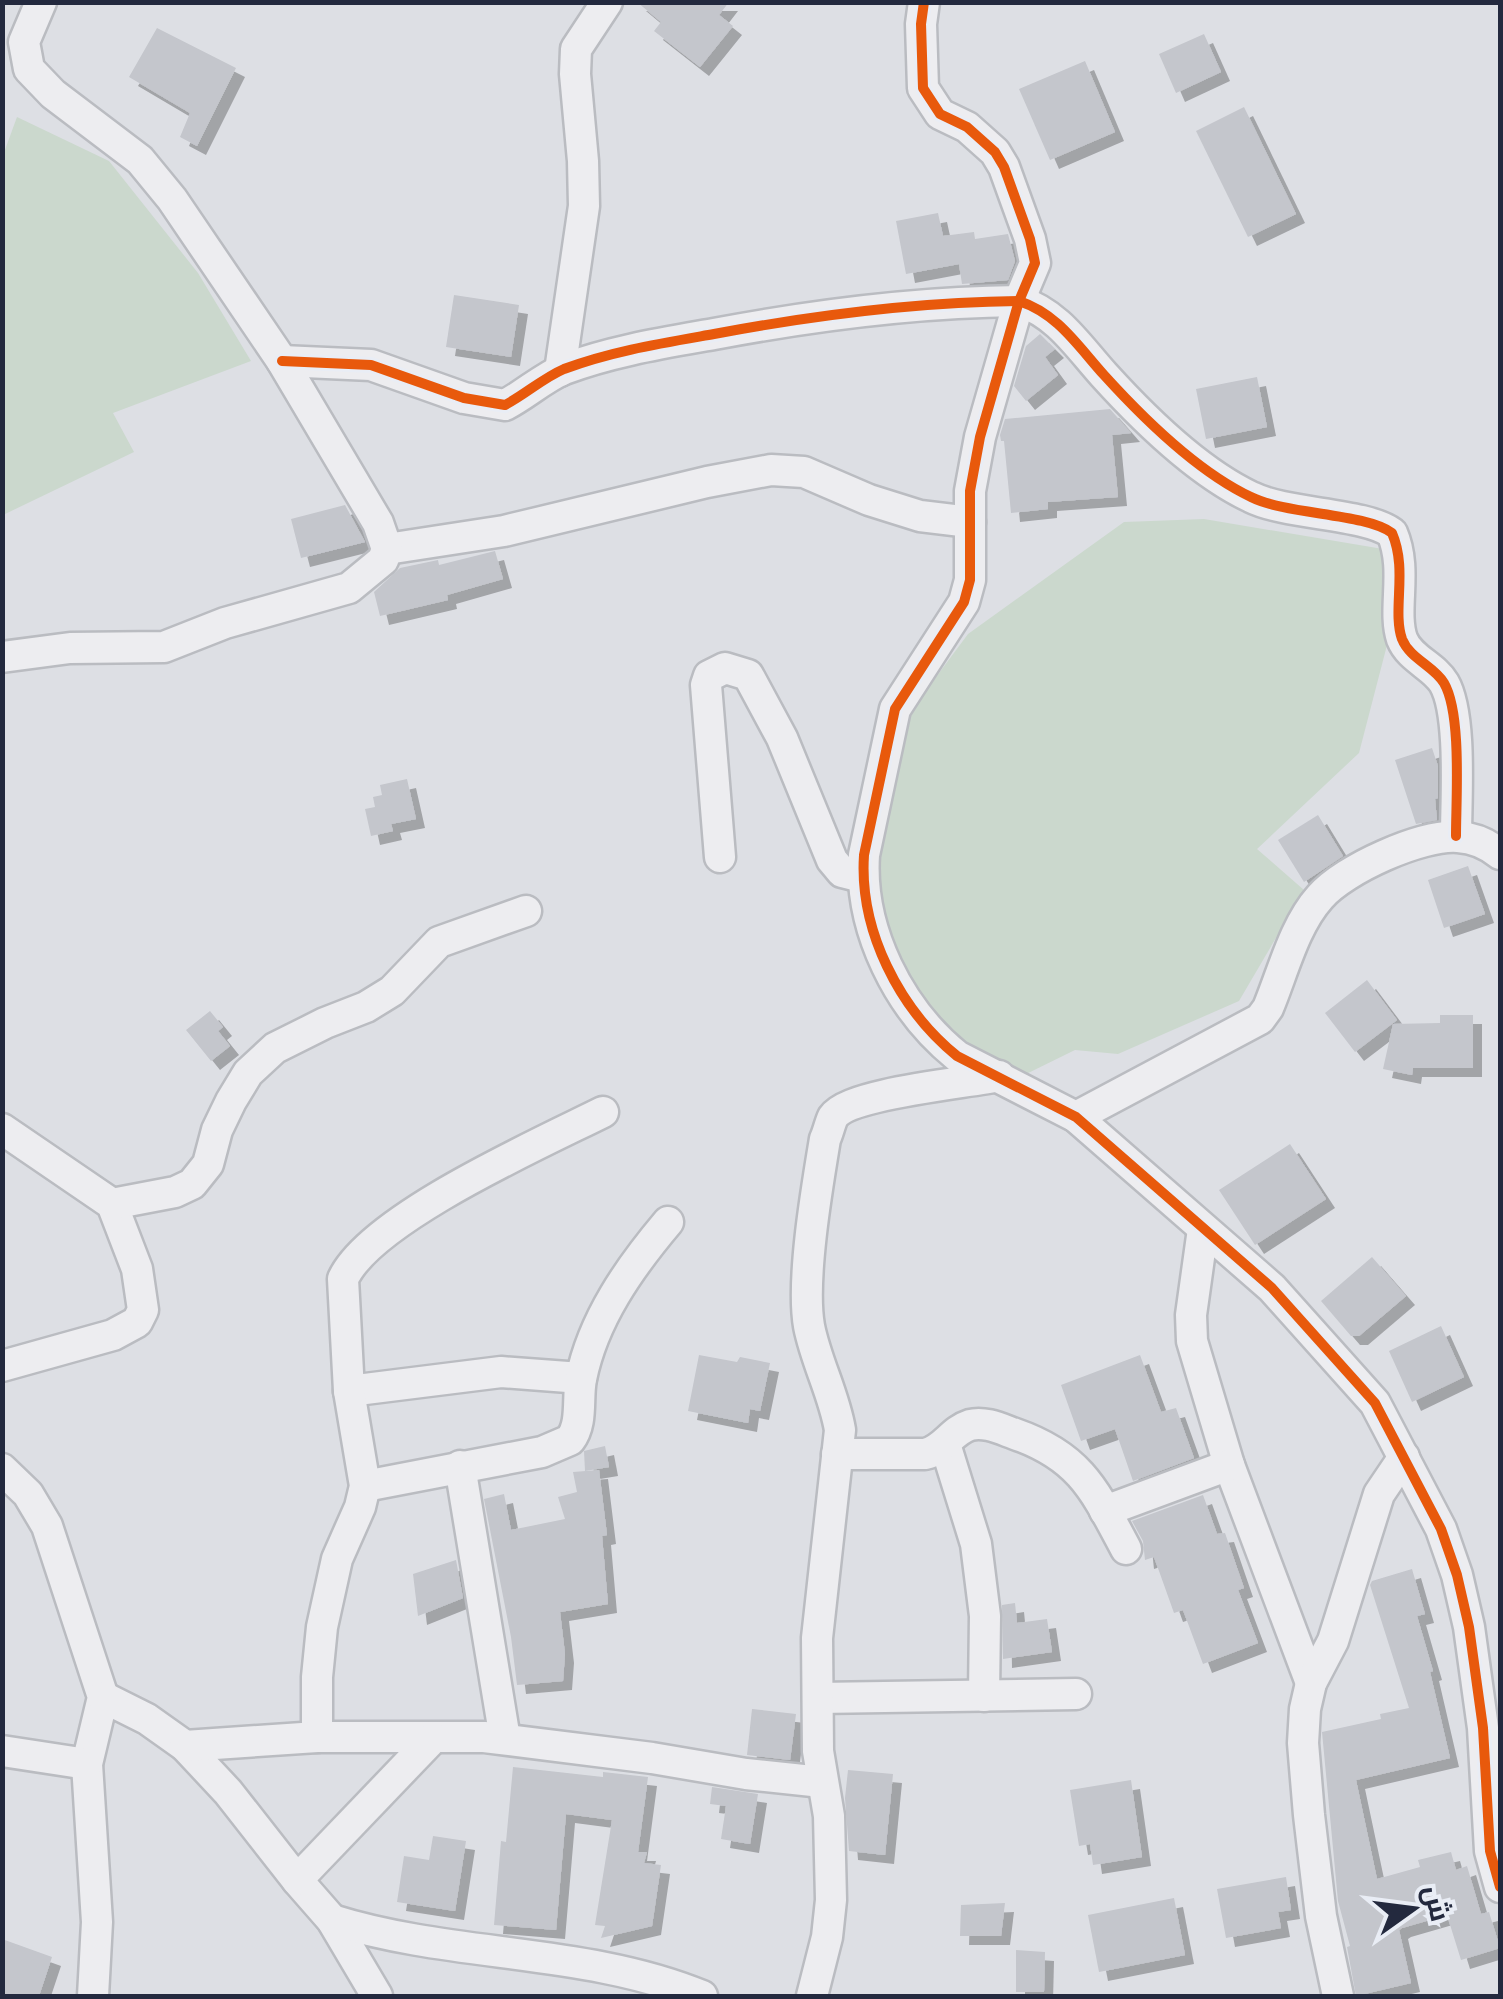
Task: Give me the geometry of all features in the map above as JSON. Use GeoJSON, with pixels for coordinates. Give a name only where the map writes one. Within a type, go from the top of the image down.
{"type":"FeatureCollection","features":[{"type":"Feature","properties":{"kind":"street"},"geometry":{"type":"LineString","coordinates":[[2,658],[70,648],[164,646],[225,623],[349,588],[383,560],[388,549],[378,523],[282,361],[172,199],[140,160],[53,94],[29,69],[24,42],[40,2]]}},
{"type":"Feature","properties":{"kind":"street"},"geometry":{"type":"LineString","coordinates":[[924,2],[923,88],[940,114],[967,126],[995,152],[1004,167],[1035,262],[1018,300],[980,437],[970,491],[970,580],[964,602],[895,709],[868,829],[862,877],[869,925],[878,949],[940,1042],[958,1056],[1076,1117],[1272,1288],[1376,1403],[1442,1529],[1461,1592],[1483,1728],[1490,1851],[1500,1887]]}},
{"type":"Feature","properties":{"kind":"street"},"geometry":{"type":"LineString","coordinates":[[560,371],[584,206],[576,49],[595,7]]}},
{"type":"Feature","properties":{"kind":"street"},"geometry":{"type":"LineString","coordinates":[[282,361],[371,365],[464,398],[496,405],[510,403],[560,371],[628,350],[820,314],[918,304],[1018,300],[1047,313],[1148,420],[1223,480],[1253,498],[1377,525],[1392,532],[1402,584],[1399,626],[1403,640],[1408,650],[1442,679],[1452,704],[1456,836]]}},
{"type":"Feature","properties":{"kind":"street"},"geometry":{"type":"LineString","coordinates":[[388,549],[504,531],[772,470],[804,472],[869,500],[920,516],[970,522]]}},
{"type":"Feature","properties":{"kind":"street"},"geometry":{"type":"LineString","coordinates":[[720,857],[706,685],[708,676],[725,668],[748,675],[782,738],[832,860],[842,872],[862,877]]}},
{"type":"Feature","properties":{"kind":"street"},"geometry":{"type":"LineString","coordinates":[[1076,1117],[1260,1019],[1317,900],[1354,869],[1423,843],[1456,836],[1482,842],[1500,854]]}},
{"type":"Feature","properties":{"kind":"street"},"geometry":{"type":"LineString","coordinates":[[112,1204],[175,1192],[192,1184],[208,1164],[217,1130],[231,1101],[248,1074],[275,1048],[392,991],[438,942],[526,912]]}},
{"type":"Feature","properties":{"kind":"street"},"geometry":{"type":"LineString","coordinates":[[812,1996],[827,1937],[831,1900],[817,1638],[840,1430],[815,1350],[806,1301],[825,1139],[834,1117],[857,1102],[922,1087],[999,1076]]}},
{"type":"Feature","properties":{"kind":"street"},"geometry":{"type":"LineString","coordinates":[[317,1737],[322,1626],[337,1559],[365,1486],[349,1390],[342,1288],[348,1267],[390,1230],[444,1194],[603,1112]]}},
{"type":"Feature","properties":{"kind":"street"},"geometry":{"type":"LineString","coordinates":[[2,1130],[112,1204],[138,1270],[143,1310],[137,1322],[113,1334],[2,1366]]}},
{"type":"Feature","properties":{"kind":"street"},"geometry":{"type":"LineString","coordinates":[[365,1486],[542,1452],[570,1440],[578,1422],[581,1378],[615,1292],[668,1222]]}},
{"type":"Feature","properties":{"kind":"street"},"geometry":{"type":"LineString","coordinates":[[1203,1229],[1191,1315],[1192,1341],[1229,1465],[1311,1683]]}},
{"type":"Feature","properties":{"kind":"street"},"geometry":{"type":"LineString","coordinates":[[349,1390],[502,1372],[581,1378]]}},
{"type":"Feature","properties":{"kind":"street"},"geometry":{"type":"LineString","coordinates":[[837,1454],[937,1452],[953,1434],[980,1424],[1046,1445],[1074,1464],[1126,1549]]}},
{"type":"Feature","properties":{"kind":"street"},"geometry":{"type":"LineString","coordinates":[[945,1444],[976,1544],[985,1616],[984,1696]]}},
{"type":"Feature","properties":{"kind":"street"},"geometry":{"type":"LineString","coordinates":[[1338,1996],[1321,1916],[1309,1814],[1303,1743],[1305,1709],[1311,1683],[1333,1640],[1378,1494],[1404,1457]]}},
{"type":"Feature","properties":{"kind":"street"},"geometry":{"type":"LineString","coordinates":[[1105,1511],[1229,1465]]}},
{"type":"Feature","properties":{"kind":"street"},"geometry":{"type":"LineString","coordinates":[[460,1466],[505,1740]]}},
{"type":"Feature","properties":{"kind":"street"},"geometry":{"type":"LineString","coordinates":[[2,1469],[28,1494],[47,1526],[103,1697],[88,1764],[96,1904],[95,1995]]}},
{"type":"Feature","properties":{"kind":"street"},"geometry":{"type":"LineString","coordinates":[[818,1698],[1076,1694]]}},
{"type":"Feature","properties":{"kind":"street"},"geometry":{"type":"LineString","coordinates":[[103,1697],[147,1719],[185,1746],[228,1792],[332,1920],[377,1996]]}},
{"type":"Feature","properties":{"kind":"street"},"geometry":{"type":"LineString","coordinates":[[185,1746],[317,1737],[505,1740],[822,1782]]}},
{"type":"Feature","properties":{"kind":"street"},"geometry":{"type":"LineString","coordinates":[[296,1880],[434,1738]]}},
{"type":"Feature","properties":{"kind":"street"},"geometry":{"type":"LineString","coordinates":[[2,1750],[88,1764]]}},
{"type":"Feature","properties":{"kind":"street"},"geometry":{"type":"LineString","coordinates":[[332,1920],[379,1934],[582,1964],[665,1981],[702,1996]]}},
{"type":"Feature","properties":{"kind":"shaded area"},"geometry":{"type":"Polygon","coordinates":[[[17,117],[109,161],[198,273],[251,361],[113,413],[134,452],[3,515],[2,158],[17,117]]]}},
{"type":"Feature","properties":{"kind":"shaded area"},"geometry":{"type":"Polygon","coordinates":[[[1204,519],[1383,549],[1393,622],[1359,753],[1257,849],[1304,890],[1239,1001],[1118,1054],[1075,1050],[1016,1079],[955,1051],[896,960],[873,885],[913,708],[968,634],[1124,522],[1204,519]]]}},
{"type":"Feature","properties":{"kind":"building"},"geometry":{"type":"Polygon","coordinates":[[[637,2],[729,2],[719,15],[733,26],[700,67],[654,31],[661,22],[637,2]]]}},
{"type":"Feature","properties":{"kind":"building"},"geometry":{"type":"Polygon","coordinates":[[[157,28],[236,68],[197,146],[180,137],[190,113],[129,77],[157,28]]]}},
{"type":"Feature","properties":{"kind":"building"},"geometry":{"type":"Polygon","coordinates":[[[1204,34],[1221,72],[1176,93],[1159,54],[1204,34]]]}},
{"type":"Feature","properties":{"kind":"building"},"geometry":{"type":"Polygon","coordinates":[[[1085,61],[1115,132],[1050,160],[1019,89],[1085,61]]]}},
{"type":"Feature","properties":{"kind":"building"},"geometry":{"type":"Polygon","coordinates":[[[1244,107],[1296,214],[1248,237],[1196,131],[1244,107]]]}},
{"type":"Feature","properties":{"kind":"building"},"geometry":{"type":"Polygon","coordinates":[[[938,213],[943,236],[974,232],[975,239],[1008,234],[1015,261],[1008,280],[962,284],[959,264],[906,274],[896,221],[938,213]]]}},
{"type":"Feature","properties":{"kind":"building"},"geometry":{"type":"Polygon","coordinates":[[[454,295],[519,305],[511,357],[446,347],[454,295]]]}},
{"type":"Feature","properties":{"kind":"building"},"geometry":{"type":"Polygon","coordinates":[[[1040,334],[1055,349],[1045,357],[1058,375],[1026,401],[1014,386],[1026,346],[1040,334]]]}},
{"type":"Feature","properties":{"kind":"building"},"geometry":{"type":"Polygon","coordinates":[[[1257,377],[1267,427],[1206,439],[1196,389],[1257,377]]]}},
{"type":"Feature","properties":{"kind":"building"},"geometry":{"type":"Polygon","coordinates":[[[1110,409],[1131,433],[1112,435],[1118,497],[1048,502],[1048,509],[1011,513],[1004,441],[1000,435],[1005,419],[1110,409]]]}},
{"type":"Feature","properties":{"kind":"building"},"geometry":{"type":"Polygon","coordinates":[[[345,505],[365,542],[301,558],[291,519],[345,505]]]}},
{"type":"Feature","properties":{"kind":"building"},"geometry":{"type":"Polygon","coordinates":[[[495,551],[503,579],[447,595],[448,600],[380,616],[374,592],[400,568],[438,560],[439,565],[495,551]]]}},
{"type":"Feature","properties":{"kind":"building"},"geometry":{"type":"Polygon","coordinates":[[[1432,748],[1438,766],[1437,820],[1416,824],[1395,760],[1432,748]]]}},
{"type":"Feature","properties":{"kind":"building"},"geometry":{"type":"Polygon","coordinates":[[[407,779],[416,819],[391,824],[393,831],[371,836],[365,809],[375,807],[373,797],[382,795],[380,785],[407,779]]]}},
{"type":"Feature","properties":{"kind":"building"},"geometry":{"type":"Polygon","coordinates":[[[1318,815],[1343,856],[1304,882],[1278,840],[1318,815]]]}},
{"type":"Feature","properties":{"kind":"building"},"geometry":{"type":"Polygon","coordinates":[[[1468,866],[1485,914],[1444,928],[1428,880],[1468,866]]]}},
{"type":"Feature","properties":{"kind":"building"},"geometry":{"type":"Polygon","coordinates":[[[1367,980],[1397,1020],[1355,1052],[1325,1013],[1367,980]]]}},
{"type":"Feature","properties":{"kind":"building"},"geometry":{"type":"Polygon","coordinates":[[[210,1011],[223,1027],[218,1031],[230,1046],[211,1061],[186,1030],[210,1011]]]}},
{"type":"Feature","properties":{"kind":"building"},"geometry":{"type":"Polygon","coordinates":[[[1440,1015],[1473,1015],[1473,1068],[1413,1068],[1412,1075],[1383,1069],[1393,1024],[1440,1023],[1440,1015]]]}},
{"type":"Feature","properties":{"kind":"building"},"geometry":{"type":"Polygon","coordinates":[[[1290,1144],[1326,1199],[1255,1245],[1219,1190],[1290,1144]]]}},
{"type":"Feature","properties":{"kind":"building"},"geometry":{"type":"Polygon","coordinates":[[[1372,1257],[1406,1296],[1359,1336],[1351,1336],[1321,1301],[1372,1257]]]}},
{"type":"Feature","properties":{"kind":"building"},"geometry":{"type":"Polygon","coordinates":[[[1441,1326],[1464,1377],[1412,1402],[1389,1351],[1441,1326]]]}},
{"type":"Feature","properties":{"kind":"building"},"geometry":{"type":"Polygon","coordinates":[[[699,1355],[770,1363],[760,1411],[750,1409],[748,1423],[688,1411],[699,1355]]]}},
{"type":"Feature","properties":{"kind":"building"},"geometry":{"type":"Polygon","coordinates":[[[1140,1355],[1161,1412],[1176,1408],[1194,1458],[1133,1481],[1115,1429],[1081,1441],[1061,1385],[1140,1355]]]}},
{"type":"Feature","properties":{"kind":"building"},"geometry":{"type":"Polygon","coordinates":[[[605,1446],[609,1467],[585,1471],[584,1451],[605,1446]]]}},
{"type":"Feature","properties":{"kind":"building"},"geometry":{"type":"Polygon","coordinates":[[[599,1470],[607,1535],[602,1536],[608,1604],[560,1612],[565,1654],[563,1681],[517,1685],[484,1499],[504,1494],[511,1530],[565,1519],[558,1497],[577,1492],[573,1472],[599,1470]]]}},
{"type":"Feature","properties":{"kind":"building"},"geometry":{"type":"Polygon","coordinates":[[[1203,1495],[1217,1534],[1225,1533],[1244,1588],[1238,1590],[1258,1643],[1203,1664],[1183,1610],[1174,1613],[1154,1557],[1145,1560],[1143,1541],[1132,1521],[1203,1495]]]}},
{"type":"Feature","properties":{"kind":"building"},"geometry":{"type":"Polygon","coordinates":[[[456,1560],[463,1598],[418,1616],[413,1574],[456,1560]]]}},
{"type":"Feature","properties":{"kind":"building"},"geometry":{"type":"Polygon","coordinates":[[[1412,1569],[1425,1614],[1417,1616],[1433,1671],[1430,1672],[1450,1758],[1356,1780],[1377,1879],[1420,1867],[1418,1860],[1451,1852],[1456,1870],[1467,1866],[1481,1914],[1489,1912],[1500,1948],[1461,1960],[1447,1915],[1402,1928],[1399,1930],[1411,1983],[1356,1996],[1347,1947],[1350,1946],[1338,1901],[1322,1732],[1381,1719],[1380,1714],[1409,1708],[1370,1585],[1372,1581],[1412,1569]]]}},
{"type":"Feature","properties":{"kind":"building"},"geometry":{"type":"Polygon","coordinates":[[[1015,1603],[1017,1623],[1047,1619],[1052,1652],[1003,1659],[1002,1605],[1015,1603]]]}},
{"type":"Feature","properties":{"kind":"building"},"geometry":{"type":"Polygon","coordinates":[[[752,1709],[796,1714],[790,1760],[747,1755],[752,1709]]]}},
{"type":"Feature","properties":{"kind":"building"},"geometry":{"type":"Polygon","coordinates":[[[513,1767],[603,1777],[603,1772],[648,1777],[638,1852],[647,1852],[644,1863],[661,1865],[652,1926],[601,1938],[605,1926],[595,1925],[612,1820],[566,1814],[556,1930],[494,1925],[501,1841],[506,1842],[513,1767]]]}},
{"type":"Feature","properties":{"kind":"building"},"geometry":{"type":"Polygon","coordinates":[[[848,1770],[893,1774],[885,1855],[849,1851],[845,1798],[848,1770]]]}},
{"type":"Feature","properties":{"kind":"building"},"geometry":{"type":"Polygon","coordinates":[[[1131,1780],[1142,1857],[1093,1865],[1090,1844],[1079,1846],[1070,1790],[1131,1780]]]}},
{"type":"Feature","properties":{"kind":"building"},"geometry":{"type":"Polygon","coordinates":[[[712,1787],[758,1794],[750,1844],[721,1839],[726,1806],[710,1804],[712,1787]]]}},
{"type":"Feature","properties":{"kind":"building"},"geometry":{"type":"Polygon","coordinates":[[[433,1836],[466,1841],[455,1911],[397,1902],[404,1856],[429,1860],[433,1836]]]}},
{"type":"Feature","properties":{"kind":"building"},"geometry":{"type":"Polygon","coordinates":[[[1286,1877],[1291,1910],[1278,1912],[1281,1928],[1226,1938],[1217,1889],[1286,1877]]]}},
{"type":"Feature","properties":{"kind":"building"},"geometry":{"type":"Polygon","coordinates":[[[1174,1898],[1185,1955],[1099,1972],[1088,1915],[1174,1898]]]}},
{"type":"Feature","properties":{"kind":"building"},"geometry":{"type":"Polygon","coordinates":[[[1005,1903],[1001,1936],[960,1936],[961,1905],[1005,1903]]]}},
{"type":"Feature","properties":{"kind":"building"},"geometry":{"type":"Polygon","coordinates":[[[2,1939],[52,1957],[39,1996],[2,1996],[2,1939]]]}},
{"type":"Feature","properties":{"kind":"building"},"geometry":{"type":"Polygon","coordinates":[[[1016,1950],[1045,1952],[1044,1992],[1016,1992],[1016,1950]]]}},
{"type":"Feature","properties":{"kind":"cycle path"},"geometry":{"type":"LineString","coordinates":[[924,2],[923,88],[940,114],[967,127],[995,152],[1030,239],[1035,263],[1019,301],[980,437],[970,491],[970,580],[964,602],[895,709],[864,855],[864,883],[876,939],[901,992],[936,1037],[957,1056],[1076,1117],[1272,1288],[1375,1403],[1441,1529],[1457,1575],[1469,1627],[1483,1728],[1490,1851],[1500,1887]]}},
{"type":"Feature","properties":{"kind":"cycle path"},"geometry":{"type":"LineString","coordinates":[[282,361],[371,365],[464,398],[505,405],[564,369],[657,344],[865,311],[1019,301],[1056,322],[1154,426],[1191,459],[1231,486],[1266,503],[1364,521],[1392,533],[1399,561],[1398,615],[1402,639],[1444,683],[1450,697],[1457,757],[1456,836]]}}]}
